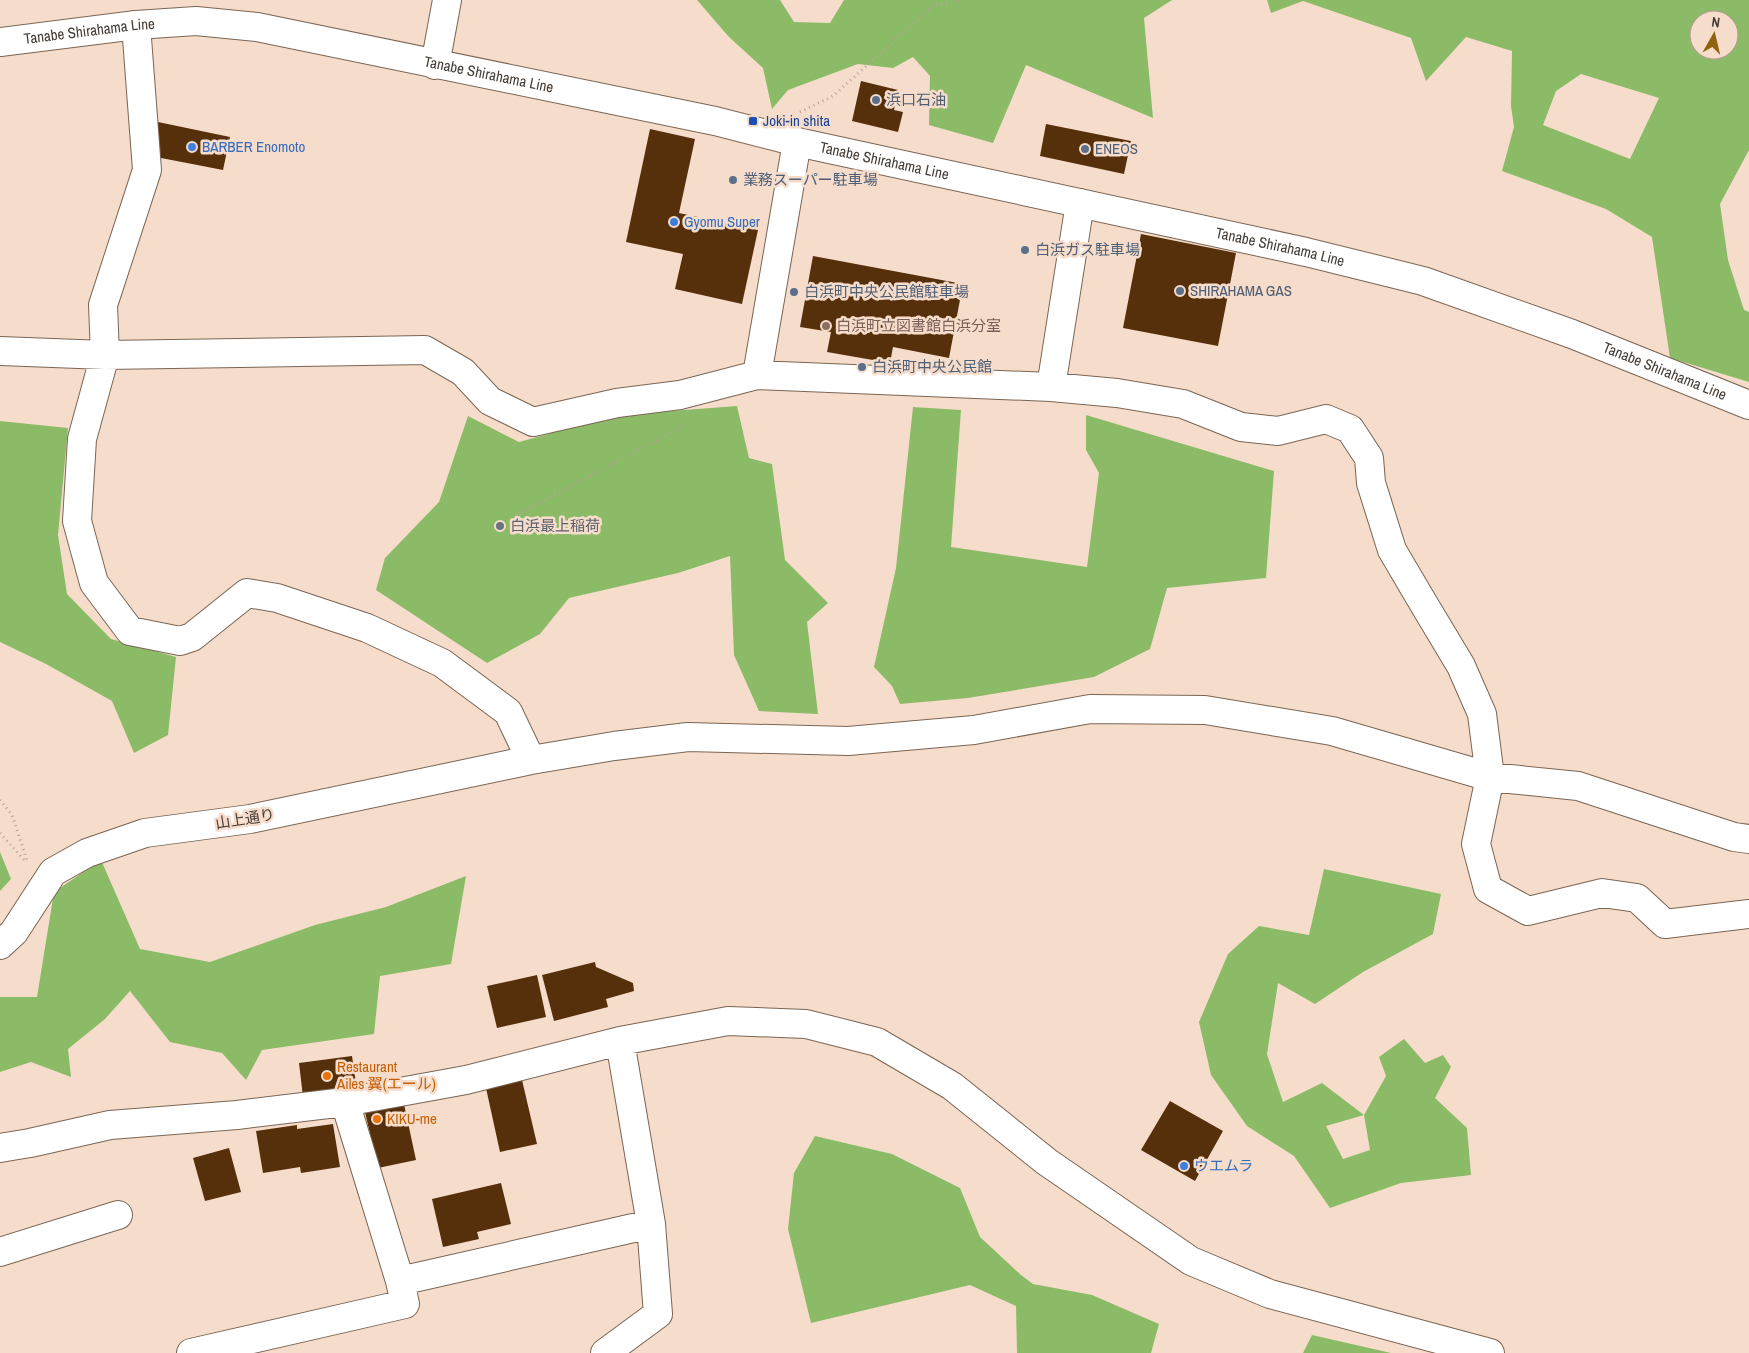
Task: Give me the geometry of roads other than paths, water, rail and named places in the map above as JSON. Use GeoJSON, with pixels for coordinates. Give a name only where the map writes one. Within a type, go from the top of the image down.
{"type":"FeatureCollection","features":[{"type":"Feature","properties":{"kind":"street"},"geometry":{"type":"LineString","coordinates":[[435,65],[447,0]]}},
{"type":"Feature","properties":{"kind":"street","name":"Tanabe Shirahama Line"},"geometry":{"type":"LineString","coordinates":[[0,42],[136,25],[196,21],[257,27],[715,122],[797,142],[1306,252],[1423,281],[1572,334],[1749,405]]}},
{"type":"Feature","properties":{"kind":"street"},"geometry":{"type":"LineString","coordinates":[[136,25],[147,170],[102,305],[105,355],[82,439],[77,521],[94,583],[130,631],[180,641],[192,637],[247,594],[277,598],[367,628],[442,663],[508,712],[531,760]]}},
{"type":"Feature","properties":{"kind":"street"},"geometry":{"type":"LineString","coordinates":[[756,375],[797,142]]}},
{"type":"Feature","properties":{"kind":"street"},"geometry":{"type":"LineString","coordinates":[[1051,387],[1080,203]]}},
{"type":"Feature","properties":{"kind":"street"},"geometry":{"type":"LineString","coordinates":[[0,351],[105,355],[425,350],[463,372],[490,401],[533,422],[617,404],[680,395],[756,375],[1051,387],[1117,393],[1183,404],[1241,427],[1278,431],[1326,419],[1350,429],[1369,458],[1371,483],[1392,550],[1462,666],[1482,714],[1490,777],[1476,844],[1488,889],[1528,911],[1602,893],[1637,898],[1665,924],[1749,914]]}},
{"type":"Feature","properties":{"kind":"street","name":"山上通り"},"geometry":{"type":"LineString","coordinates":[[0,945],[14,932],[53,872],[87,852],[145,833],[250,819],[531,760],[614,746],[688,737],[848,741],[974,730],[1090,710],[1205,710],[1332,731],[1490,777],[1578,786],[1734,837],[1749,839]]}},
{"type":"Feature","properties":{"kind":"street"},"geometry":{"type":"LineString","coordinates":[[0,1148],[110,1125],[237,1115],[345,1102],[466,1080],[620,1041],[728,1021],[806,1024],[877,1042],[952,1086],[1047,1162],[1191,1262],[1270,1294],[1490,1353]]}},
{"type":"Feature","properties":{"kind":"street"},"geometry":{"type":"LineString","coordinates":[[612,1351],[658,1314],[651,1224],[620,1041]]}},
{"type":"Feature","properties":{"kind":"street"},"geometry":{"type":"LineString","coordinates":[[191,1353],[405,1304],[400,1281],[345,1102]]}},
{"type":"Feature","properties":{"kind":"street"},"geometry":{"type":"LineString","coordinates":[[0,1252],[118,1215]]}},
{"type":"Feature","properties":{"kind":"street"},"geometry":{"type":"LineString","coordinates":[[400,1281],[651,1224]]}},
{"type":"Feature","properties":{"kind":"place","name":"浜口石油"},"geometry":{"type":"Point","coordinates":[876,100]}},
{"type":"Feature","properties":{"kind":"place","name":"Joki-in shita"},"geometry":{"type":"Point","coordinates":[753,121]}},
{"type":"Feature","properties":{"kind":"place","name":"BARBER Enomoto"},"geometry":{"type":"Point","coordinates":[192,147]}},
{"type":"Feature","properties":{"kind":"place","name":"ENEOS"},"geometry":{"type":"Point","coordinates":[1085,149]}},
{"type":"Feature","properties":{"kind":"place","name":"業務スーパー駐車場"},"geometry":{"type":"Point","coordinates":[733,180]}},
{"type":"Feature","properties":{"kind":"place","name":"Gyomu Super"},"geometry":{"type":"Point","coordinates":[674,222]}},
{"type":"Feature","properties":{"kind":"place","name":"白浜ガス駐車場"},"geometry":{"type":"Point","coordinates":[1025,250]}},
{"type":"Feature","properties":{"kind":"place","name":"SHIRAHAMA GAS"},"geometry":{"type":"Point","coordinates":[1180,291]}},
{"type":"Feature","properties":{"kind":"place","name":"白浜町中央公民館駐車場"},"geometry":{"type":"Point","coordinates":[794,292]}},
{"type":"Feature","properties":{"kind":"place","name":"白浜町立図書館白浜分室"},"geometry":{"type":"Point","coordinates":[826,326]}},
{"type":"Feature","properties":{"kind":"place","name":"白浜町中央公民館"},"geometry":{"type":"Point","coordinates":[862,367]}},
{"type":"Feature","properties":{"kind":"place","name":"白浜最上稲荷"},"geometry":{"type":"Point","coordinates":[500,526]}},
{"type":"Feature","properties":{"kind":"place","name":"Restaurant Ailes 翼(エール)"},"geometry":{"type":"Point","coordinates":[327,1076]}},
{"type":"Feature","properties":{"kind":"place","name":"KIKU-me"},"geometry":{"type":"Point","coordinates":[377,1119]}},
{"type":"Feature","properties":{"kind":"place","name":"ウエムラ"},"geometry":{"type":"Point","coordinates":[1184,1166]}}]}
